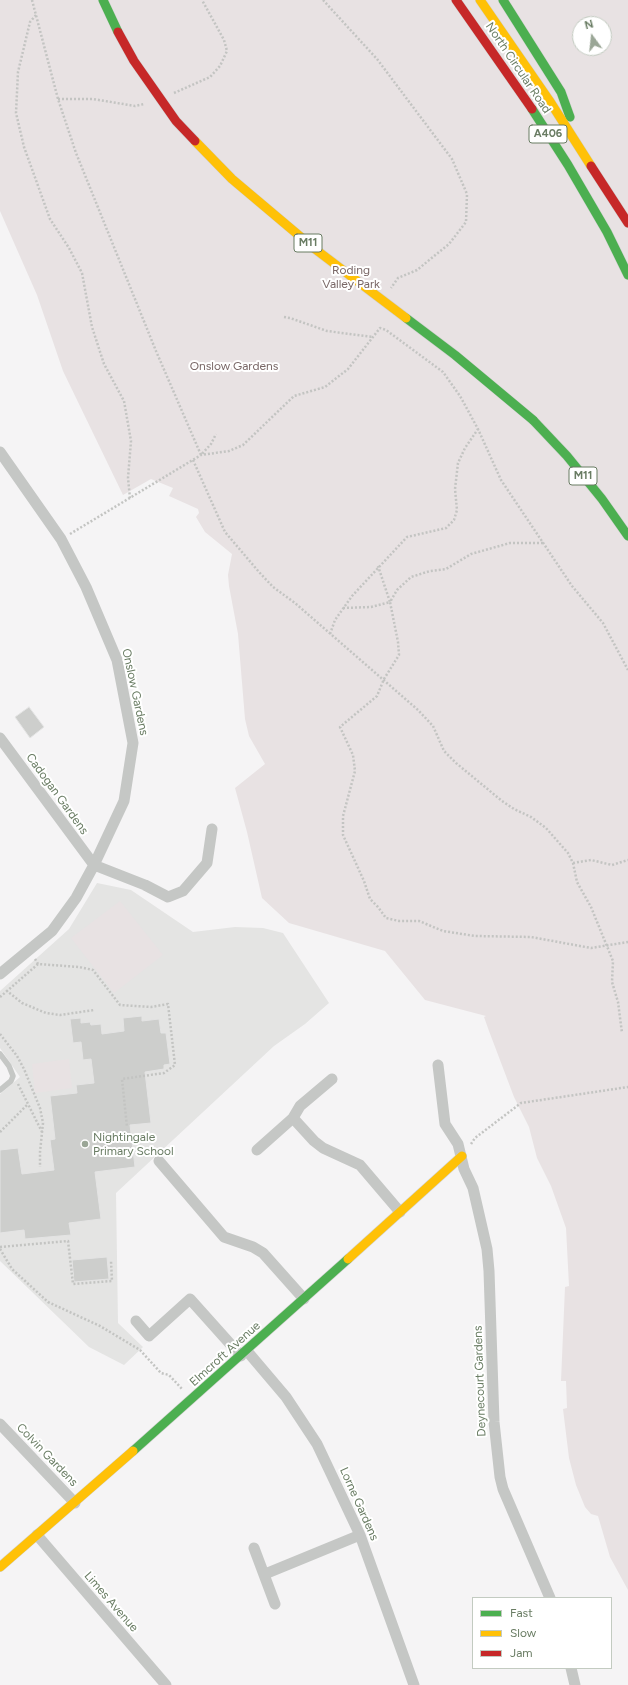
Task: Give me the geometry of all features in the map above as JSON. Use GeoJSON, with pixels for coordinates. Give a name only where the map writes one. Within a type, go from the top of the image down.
{"type":"FeatureCollection","features":[{"type":"Feature","properties":{"kind":"main road","name":"M11"},"geometry":{"type":"LineString","coordinates":[[103,0],[134,61],[172,115],[232,179],[315,249],[455,355],[533,420],[567,456],[602,499],[628,536]]}},
{"type":"Feature","properties":{"kind":"main road","name":"North Circular Road"},"geometry":{"type":"LineString","coordinates":[[456,0],[526,99],[568,165],[607,232],[628,275]]}},
{"type":"Feature","properties":{"kind":"main road","name":"North Circular Road"},"geometry":{"type":"LineString","coordinates":[[480,0],[585,154],[628,223]]}},
{"type":"Feature","properties":{"kind":"main road"},"geometry":{"type":"LineString","coordinates":[[503,0],[561,92],[585,154]]}},
{"type":"Feature","properties":{"kind":"main road","name":"Elmcroft Avenue"},"geometry":{"type":"LineString","coordinates":[[0,1567],[192,1400],[462,1156]]}},
{"type":"Feature","properties":{"kind":"street","name":"Onslow Gardens"},"geometry":{"type":"LineString","coordinates":[[0,452],[61,539],[86,587],[117,660],[133,743],[124,801],[94,865],[76,898],[52,931],[0,974]]}},
{"type":"Feature","properties":{"kind":"street","name":"Cadogan Gardens"},"geometry":{"type":"LineString","coordinates":[[0,738],[94,865]]}},
{"type":"Feature","properties":{"kind":"street"},"geometry":{"type":"LineString","coordinates":[[94,865],[144,884],[168,897],[183,891],[207,863],[212,829]]}},
{"type":"Feature","properties":{"kind":"street","name":"Deynecourt Gardens"},"geometry":{"type":"LineString","coordinates":[[438,1066],[445,1124],[453,1134],[462,1156],[464,1169],[473,1188],[487,1250],[490,1271],[494,1422],[500,1477],[503,1489],[550,1597]]}},
{"type":"Feature","properties":{"kind":"street"},"geometry":{"type":"LineString","coordinates":[[257,1150],[292,1118],[300,1106],[332,1079]]}},
{"type":"Feature","properties":{"kind":"street"},"geometry":{"type":"LineString","coordinates":[[292,1118],[314,1141],[323,1148],[360,1166],[400,1212]]}},
{"type":"Feature","properties":{"kind":"street"},"geometry":{"type":"LineString","coordinates":[[159,1161],[224,1237],[253,1247],[263,1254],[304,1299]]}},
{"type":"Feature","properties":{"kind":"street","name":"Lorne Gardens"},"geometry":{"type":"LineString","coordinates":[[136,1321],[149,1336],[190,1299],[286,1397],[317,1444],[360,1535],[414,1685]]}},
{"type":"Feature","properties":{"kind":"street","name":"Colvin Gardens"},"geometry":{"type":"LineString","coordinates":[[0,1424],[75,1503]]}},
{"type":"Feature","properties":{"kind":"street","name":"Limes Avenue"},"geometry":{"type":"LineString","coordinates":[[37,1535],[166,1685]]}},
{"type":"Feature","properties":{"kind":"street"},"geometry":{"type":"LineString","coordinates":[[265,1574],[360,1535]]}},
{"type":"Feature","properties":{"kind":"street"},"geometry":{"type":"LineString","coordinates":[[254,1548],[275,1604]]}},
{"type":"Feature","properties":{"kind":"street"},"geometry":{"type":"LineString","coordinates":[[571,1669],[576,1685]]}},
{"type":"Feature","properties":{"kind":"lane"},"geometry":{"type":"LineString","coordinates":[[0,1054],[9,1066],[13,1076],[11,1081],[0,1090]]}},
{"type":"Feature","properties":{"kind":"path"},"geometry":{"type":"LineString","coordinates":[[32,0],[58,99],[76,153],[156,351],[201,455]]}},
{"type":"Feature","properties":{"kind":"path"},"geometry":{"type":"LineString","coordinates":[[173,93],[210,77],[220,66],[227,51],[224,40],[202,0]]}},
{"type":"Feature","properties":{"kind":"path"},"geometry":{"type":"LineString","coordinates":[[323,0],[377,59],[452,159],[467,194],[466,222],[449,244],[417,270],[398,278],[390,290]]}},
{"type":"Feature","properties":{"kind":"path"},"geometry":{"type":"LineString","coordinates":[[36,15],[30,22],[18,72],[16,113],[24,147],[50,220],[69,248],[82,273],[92,327],[104,364],[124,401],[131,441],[128,478],[130,498]]}},
{"type":"Feature","properties":{"kind":"path"},"geometry":{"type":"LineString","coordinates":[[58,99],[93,99],[135,106]]}},
{"type":"Feature","properties":{"kind":"path"},"geometry":{"type":"LineString","coordinates":[[144,103],[151,101]]}},
{"type":"Feature","properties":{"kind":"path"},"geometry":{"type":"LineString","coordinates":[[284,317],[327,331],[373,337]]}},
{"type":"Feature","properties":{"kind":"path"},"geometry":{"type":"LineString","coordinates":[[201,455],[229,451],[242,445],[294,396],[326,387],[348,369],[380,328],[386,330],[443,372],[460,396],[478,429],[501,480],[572,586],[603,623],[628,670]]}},
{"type":"Feature","properties":{"kind":"path"},"geometry":{"type":"LineString","coordinates":[[330,634],[335,620],[342,608],[378,566],[406,537],[446,528],[454,520],[457,510],[455,489],[458,463],[465,448],[478,429]]}},
{"type":"Feature","properties":{"kind":"path"},"geometry":{"type":"LineString","coordinates":[[61,539],[201,455],[211,444],[216,434]]}},
{"type":"Feature","properties":{"kind":"path"},"geometry":{"type":"LineString","coordinates":[[193,460],[225,532],[234,544],[274,587],[384,679],[433,726],[444,751],[456,763],[502,801],[514,809],[531,817],[546,828],[568,853],[573,863],[577,882],[590,907],[613,961],[612,982],[618,1002],[622,1033]]}},
{"type":"Feature","properties":{"kind":"path"},"geometry":{"type":"LineString","coordinates":[[342,608],[371,607],[390,602],[397,590],[411,577],[430,571],[446,569],[471,554],[510,543],[543,543]]}},
{"type":"Feature","properties":{"kind":"path"},"geometry":{"type":"LineString","coordinates":[[378,566],[390,602],[398,642],[399,656],[384,679],[377,696],[340,727],[353,755],[355,771],[343,816],[343,836],[364,881],[370,899],[386,918],[399,921],[419,921],[443,931],[475,936],[531,937],[591,948],[606,946],[617,942],[628,942]]}},
{"type":"Feature","properties":{"kind":"path"},"geometry":{"type":"LineString","coordinates":[[573,863],[591,860],[612,865],[628,860]]}},
{"type":"Feature","properties":{"kind":"path"},"geometry":{"type":"LineString","coordinates":[[28,951],[38,964]]}},
{"type":"Feature","properties":{"kind":"path"},"geometry":{"type":"LineString","coordinates":[[0,997],[38,964],[79,967],[93,970],[120,1004],[151,1007],[168,1004],[175,1065],[164,1073],[122,1080],[127,1127]]}},
{"type":"Feature","properties":{"kind":"path"},"geometry":{"type":"LineString","coordinates":[[7,991],[22,1003],[46,1013],[60,1015],[94,1010]]}},
{"type":"Feature","properties":{"kind":"path"},"geometry":{"type":"LineString","coordinates":[[0,1034],[24,1069],[40,1108],[43,1123],[40,1167]]}},
{"type":"Feature","properties":{"kind":"path"},"geometry":{"type":"LineString","coordinates":[[16,1080],[42,1133]]}},
{"type":"Feature","properties":{"kind":"path"},"geometry":{"type":"LineString","coordinates":[[462,1156],[475,1138],[521,1103],[628,1087]]}},
{"type":"Feature","properties":{"kind":"path"},"geometry":{"type":"LineString","coordinates":[[0,1132],[28,1104]]}},
{"type":"Feature","properties":{"kind":"path"},"geometry":{"type":"LineString","coordinates":[[111,1261],[112,1281],[72,1284],[68,1241],[0,1248],[12,1269],[48,1302],[100,1326],[140,1350],[161,1373],[169,1375],[192,1400]]}},
{"type":"Feature","properties":{"kind":"shaded area","name":"Nightingale Primary School"},"geometry":{"type":"Polygon","coordinates":[[[97,883],[131,890],[193,932],[235,927],[263,928],[283,933],[329,1003],[305,1024],[274,1046],[116,1193],[118,1323],[143,1347],[124,1365],[89,1347],[0,1261],[0,1094],[20,1077],[0,1048],[0,991],[69,929],[97,883]]]}},
{"type":"Feature","properties":{"kind":"green space","name":"Roding Valley Park"},"geometry":{"type":"Polygon","coordinates":[[[0,0],[628,0],[628,1590],[610,1557],[598,1516],[591,1514],[585,1507],[576,1485],[569,1458],[563,1409],[567,1408],[566,1381],[561,1381],[565,1287],[569,1286],[566,1228],[551,1186],[537,1158],[529,1127],[514,1097],[489,1031],[484,1017],[486,1016],[425,1000],[385,951],[289,923],[262,898],[235,788],[265,764],[249,736],[245,719],[238,634],[228,575],[232,554],[205,532],[196,517],[199,513],[198,509],[169,496],[173,488],[151,479],[123,495],[63,371],[37,295],[0,211],[0,0]]]}},
{"type":"Feature","properties":{"kind":"green space"},"geometry":{"type":"Polygon","coordinates":[[[120,901],[163,955],[114,993],[71,938],[120,901]]]}},
{"type":"Feature","properties":{"kind":"green space"},"geometry":{"type":"Polygon","coordinates":[[[69,1059],[72,1088],[35,1093],[32,1064],[69,1059]]]}},
{"type":"Feature","properties":{"kind":"building"},"geometry":{"type":"Polygon","coordinates":[[[29,707],[44,727],[30,738],[15,717],[29,707]]]}},
{"type":"Feature","properties":{"kind":"building"},"geometry":{"type":"Polygon","coordinates":[[[142,1016],[142,1021],[159,1019],[161,1033],[166,1033],[170,1064],[164,1065],[164,1069],[145,1072],[151,1123],[130,1125],[135,1167],[95,1172],[101,1219],[69,1223],[71,1235],[25,1239],[24,1230],[0,1233],[0,1150],[18,1148],[22,1174],[54,1170],[50,1140],[55,1139],[50,1096],[77,1093],[76,1085],[94,1083],[91,1059],[83,1060],[81,1042],[73,1043],[70,1019],[81,1018],[81,1023],[90,1022],[91,1025],[101,1024],[102,1034],[124,1031],[123,1018],[142,1016]]]}},
{"type":"Feature","properties":{"kind":"building"},"geometry":{"type":"Polygon","coordinates":[[[107,1257],[109,1279],[74,1282],[72,1260],[107,1257]]]}},
{"type":"Feature","properties":{"kind":"traffic: fast"},"geometry":{"type":"LineString","coordinates":[[103,0],[118,32]]}},
{"type":"Feature","properties":{"kind":"traffic: fast"},"geometry":{"type":"LineString","coordinates":[[503,0],[561,92],[570,117]]}},
{"type":"Feature","properties":{"kind":"traffic: fast"},"geometry":{"type":"LineString","coordinates":[[532,109],[568,165],[607,232],[628,275]]}},
{"type":"Feature","properties":{"kind":"traffic: fast"},"geometry":{"type":"LineString","coordinates":[[406,318],[455,355],[533,420]]}},
{"type":"Feature","properties":{"kind":"traffic: fast"},"geometry":{"type":"LineString","coordinates":[[533,420],[567,456],[602,499],[628,536]]}},
{"type":"Feature","properties":{"kind":"traffic: fast"},"geometry":{"type":"LineString","coordinates":[[133,1451],[348,1259]]}},
{"type":"Feature","properties":{"kind":"traffic: slow"},"geometry":{"type":"LineString","coordinates":[[480,0],[549,100],[591,166]]}},
{"type":"Feature","properties":{"kind":"traffic: slow"},"geometry":{"type":"LineString","coordinates":[[195,141],[232,179],[315,249],[406,318]]}},
{"type":"Feature","properties":{"kind":"traffic: slow"},"geometry":{"type":"LineString","coordinates":[[348,1259],[462,1156]]}},
{"type":"Feature","properties":{"kind":"traffic: slow"},"geometry":{"type":"LineString","coordinates":[[0,1567],[133,1451]]}},
{"type":"Feature","properties":{"kind":"traffic: jam"},"geometry":{"type":"LineString","coordinates":[[456,0],[532,109]]}},
{"type":"Feature","properties":{"kind":"traffic: jam"},"geometry":{"type":"LineString","coordinates":[[118,32],[134,61],[176,121],[195,141]]}},
{"type":"Feature","properties":{"kind":"traffic: jam"},"geometry":{"type":"LineString","coordinates":[[591,166],[628,223]]}},
{"type":"Feature","properties":{"kind":"place","name":"Nightingale Primary School"},"geometry":{"type":"Point","coordinates":[85,1144]}}]}
